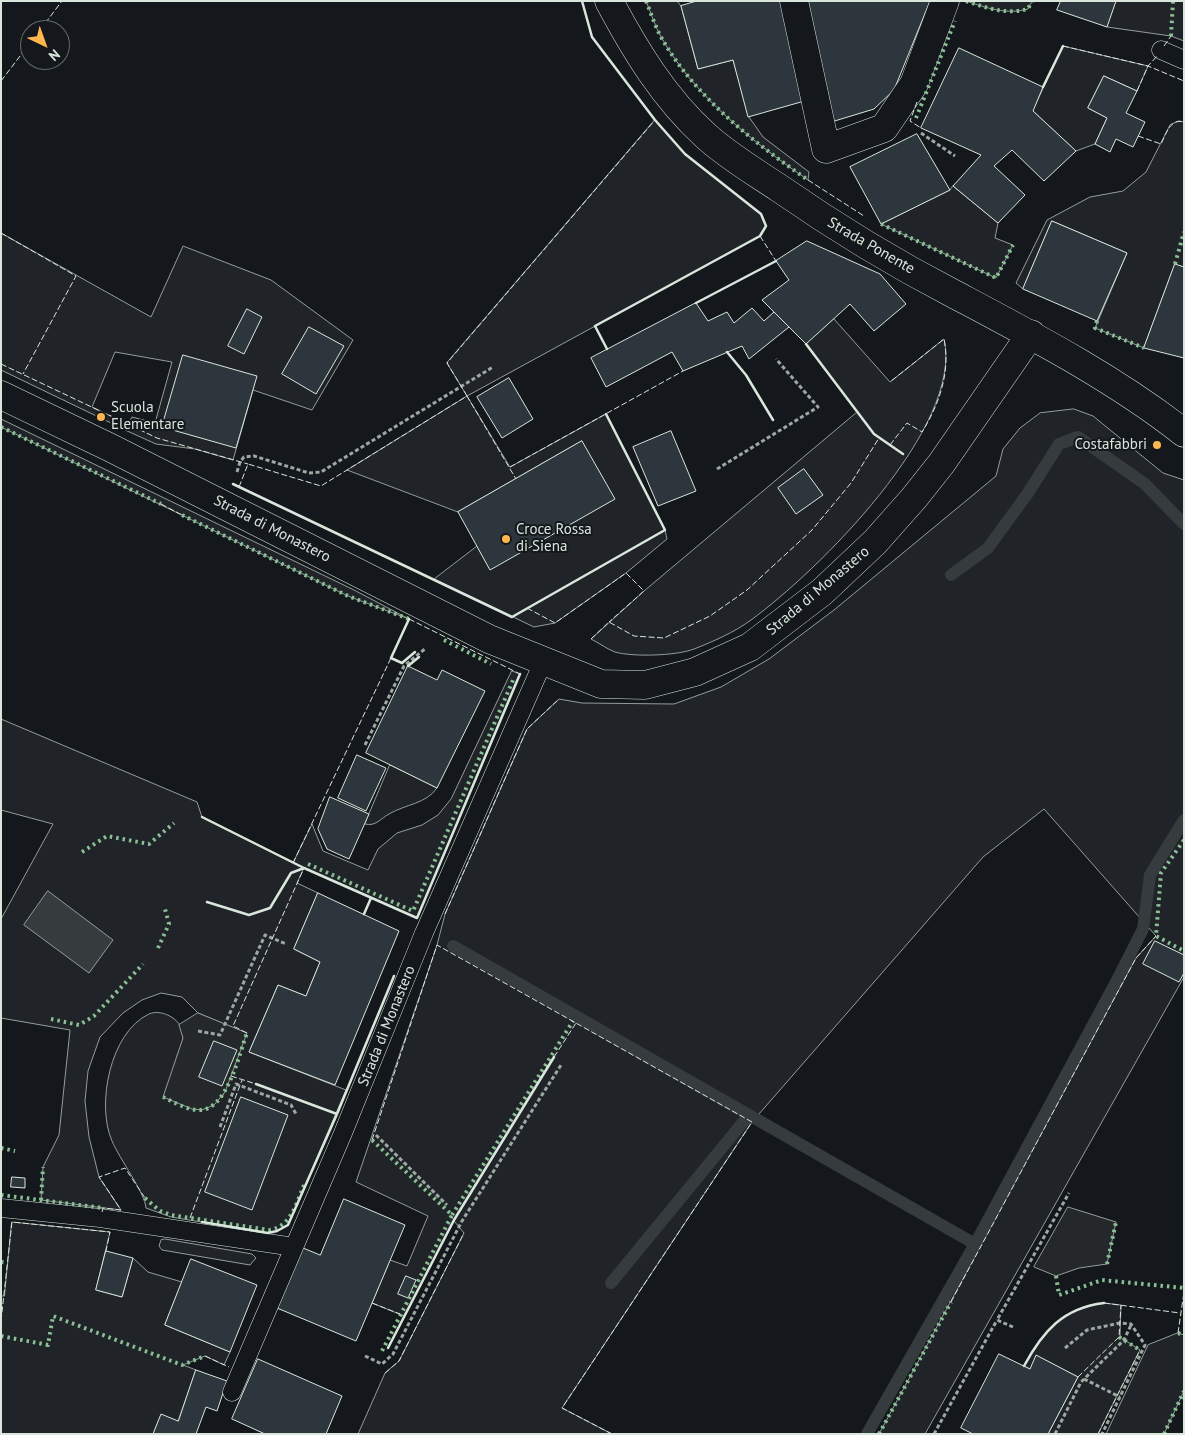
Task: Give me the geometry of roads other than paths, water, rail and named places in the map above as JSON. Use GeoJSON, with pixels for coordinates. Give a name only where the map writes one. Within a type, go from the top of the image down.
{"type":"FeatureCollection","features":[{"type":"Feature","properties":{"kind":"main road","name":"Strada Ponente"},"geometry":{"type":"LineString","coordinates":[[609,1],[633,46],[674,102],[706,136],[821,217],[954,294],[1031,334],[1159,413],[1184,433]]}},
{"type":"Feature","properties":{"kind":"main road"},"geometry":{"type":"LineString","coordinates":[[794,1],[826,149],[884,128],[914,84],[945,1]]}},
{"type":"Feature","properties":{"kind":"main road","name":"Strada di Monastero"},"geometry":{"type":"LineString","coordinates":[[1,396],[118,451],[489,639],[601,684],[645,685],[695,672],[750,647],[822,592],[875,542],[942,464],[1031,334]]}},
{"type":"Feature","properties":{"kind":"lane"},"geometry":{"type":"LineString","coordinates":[[1161,50],[1184,60]]}},
{"type":"Feature","properties":{"kind":"lane","name":"Strada di Monastero"},"geometry":{"type":"LineString","coordinates":[[232,1392],[352,1112],[424,933],[543,662]]}},
{"type":"Feature","properties":{"kind":"lane"},"geometry":{"type":"LineString","coordinates":[[1,1208],[100,1218],[294,1247]]}},
{"type":"Feature","properties":{"kind":"waterway"},"geometry":{"type":"LineString","coordinates":[[951,575],[988,548],[1028,493],[1059,444],[1078,437],[1145,484],[1184,524]]}},
{"type":"Feature","properties":{"kind":"waterway"},"geometry":{"type":"LineString","coordinates":[[867,1434],[975,1244],[1117,980],[1143,929],[1150,875],[1184,820]]}},
{"type":"Feature","properties":{"kind":"waterway"},"geometry":{"type":"LineString","coordinates":[[453,946],[975,1244]]}},
{"type":"Feature","properties":{"kind":"waterway"},"geometry":{"type":"LineString","coordinates":[[611,1283],[749,1115]]}},
{"type":"Feature","properties":{"kind":"place","name":"Scuola Elementare"},"geometry":{"type":"Point","coordinates":[101,417]}},
{"type":"Feature","properties":{"kind":"place","name":"Costafabbri"},"geometry":{"type":"Point","coordinates":[1157,445]}},
{"type":"Feature","properties":{"kind":"place","name":"Croce Rossa di Siena"},"geometry":{"type":"Point","coordinates":[506,539]}}]}
